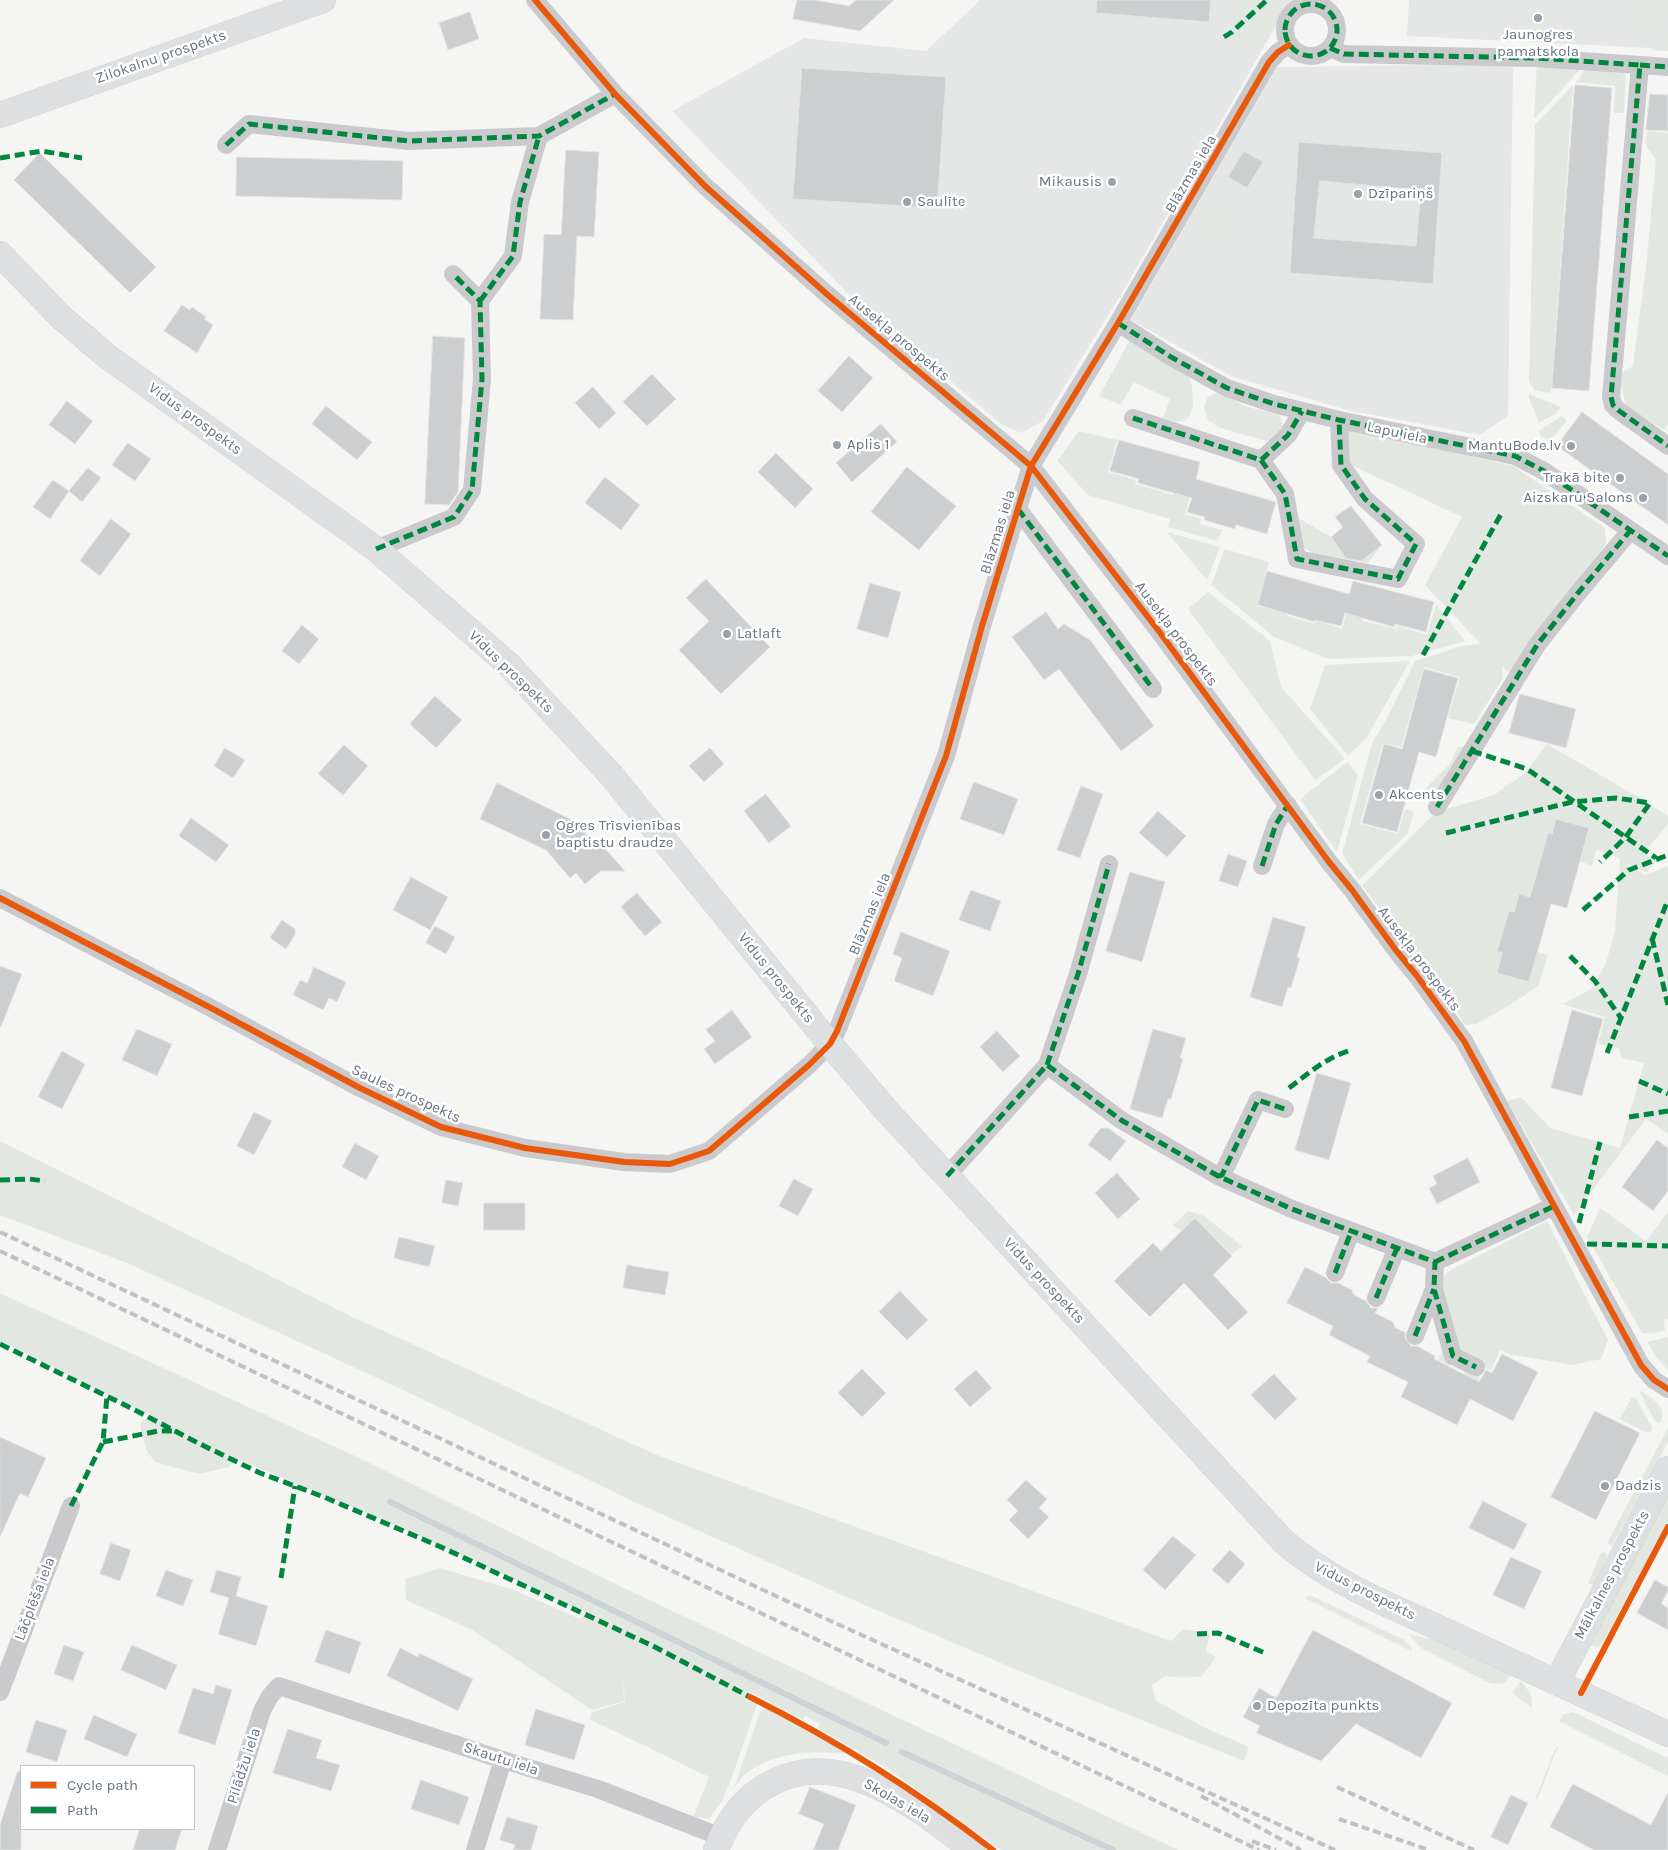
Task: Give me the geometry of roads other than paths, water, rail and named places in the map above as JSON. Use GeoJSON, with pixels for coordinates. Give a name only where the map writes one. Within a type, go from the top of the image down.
{"type":"FeatureCollection","features":[{"type":"Feature","properties":{"kind":"main road","name":"Zilokalnu prospekts"},"geometry":{"type":"LineString","coordinates":[[0,115],[323,0]]}},
{"type":"Feature","properties":{"kind":"main road","name":"Vidus prospekts"},"geometry":{"type":"LineString","coordinates":[[0,254],[62,318],[108,357],[376,549],[509,665],[611,775],[886,1110],[1284,1542],[1328,1574],[1392,1606],[1668,1734]]}},
{"type":"Feature","properties":{"kind":"main road","name":"Mālkalnes prospekts"},"geometry":{"type":"LineString","coordinates":[[1557,1682],[1668,1469]]}},
{"type":"Feature","properties":{"kind":"main road","name":"Skolas iela"},"geometry":{"type":"LineString","coordinates":[[719,1844],[737,1812],[752,1796],[766,1785],[786,1776],[805,1772],[836,1773],[859,1779],[890,1793],[919,1811],[972,1850]]}},
{"type":"Feature","properties":{"kind":"street","name":"Ausekļa prospekts"},"geometry":{"type":"LineString","coordinates":[[535,0],[614,94],[705,186],[763,239],[1031,466],[1152,622],[1395,950],[1418,976],[1464,1041],[1641,1365],[1654,1380],[1668,1389]]}},
{"type":"Feature","properties":{"kind":"street"},"geometry":{"type":"LineString","coordinates":[[1306,2],[1326,8],[1335,19],[1337,33],[1335,41],[1330,48],[1320,55],[1307,56],[1289,46],[1285,30],[1286,22],[1297,8],[1306,2]]}},
{"type":"Feature","properties":{"kind":"street","name":"Blāzmas iela"},"geometry":{"type":"LineString","coordinates":[[830,1044],[837,1031],[946,756],[982,626],[1031,466],[1118,323],[1269,62],[1278,52],[1289,46]]}},
{"type":"Feature","properties":{"kind":"street"},"geometry":{"type":"LineString","coordinates":[[1330,48],[1344,54],[1536,58],[1668,67]]}},
{"type":"Feature","properties":{"kind":"street"},"geometry":{"type":"LineString","coordinates":[[1640,65],[1611,397],[1613,405],[1618,410],[1668,446]]}},
{"type":"Feature","properties":{"kind":"street"},"geometry":{"type":"LineString","coordinates":[[226,145],[249,124],[409,141],[540,136],[614,94]]}},
{"type":"Feature","properties":{"kind":"street"},"geometry":{"type":"LineString","coordinates":[[376,549],[454,517],[472,490],[482,379],[480,301],[513,256],[520,202],[540,136]]}},
{"type":"Feature","properties":{"kind":"street"},"geometry":{"type":"LineString","coordinates":[[453,274],[480,301]]}},
{"type":"Feature","properties":{"kind":"street","name":"Lapu iela"},"geometry":{"type":"LineString","coordinates":[[1118,323],[1172,357],[1227,388],[1274,404],[1339,420],[1515,456],[1544,471],[1668,556]]}},
{"type":"Feature","properties":{"kind":"street"},"geometry":{"type":"LineString","coordinates":[[1261,460],[1288,435],[1302,411]]}},
{"type":"Feature","properties":{"kind":"street"},"geometry":{"type":"LineString","coordinates":[[1133,418],[1261,460],[1285,494],[1297,559],[1398,579],[1416,544],[1365,499],[1341,465],[1339,420]]}},
{"type":"Feature","properties":{"kind":"street"},"geometry":{"type":"LineString","coordinates":[[1018,509],[1153,689]]}},
{"type":"Feature","properties":{"kind":"street"},"geometry":{"type":"LineString","coordinates":[[1437,807],[1537,645],[1630,531]]}},
{"type":"Feature","properties":{"kind":"street"},"geometry":{"type":"LineString","coordinates":[[1262,866],[1276,824],[1288,805]]}},
{"type":"Feature","properties":{"kind":"street"},"geometry":{"type":"LineString","coordinates":[[947,1176],[1047,1065],[1078,974],[1109,864]]}},
{"type":"Feature","properties":{"kind":"street","name":"Saules prospekts"},"geometry":{"type":"LineString","coordinates":[[0,898],[360,1088],[441,1127],[525,1148],[624,1162],[670,1164],[709,1151],[795,1078],[830,1044]]}},
{"type":"Feature","properties":{"kind":"street"},"geometry":{"type":"LineString","coordinates":[[1047,1065],[1121,1120],[1218,1176],[1292,1210],[1436,1262],[1554,1206]]}},
{"type":"Feature","properties":{"kind":"street"},"geometry":{"type":"LineString","coordinates":[[1218,1176],[1222,1175],[1258,1100],[1285,1109]]}},
{"type":"Feature","properties":{"kind":"street"},"geometry":{"type":"LineString","coordinates":[[1335,1273],[1351,1232]]}},
{"type":"Feature","properties":{"kind":"street"},"geometry":{"type":"LineString","coordinates":[[1376,1298],[1397,1248]]}},
{"type":"Feature","properties":{"kind":"street"},"geometry":{"type":"LineString","coordinates":[[1415,1336],[1434,1289],[1436,1262]]}},
{"type":"Feature","properties":{"kind":"street"},"geometry":{"type":"LineString","coordinates":[[1434,1289],[1453,1356],[1476,1367]]}},
{"type":"Feature","properties":{"kind":"street","name":"Lāčplēša iela"},"geometry":{"type":"LineString","coordinates":[[0,1692],[71,1506]]}},
{"type":"Feature","properties":{"kind":"street","name":"Skautu iela"},"geometry":{"type":"LineString","coordinates":[[279,1686],[503,1760],[598,1789],[719,1844]]}},
{"type":"Feature","properties":{"kind":"street","name":"Pīlādžu iela"},"geometry":{"type":"LineString","coordinates":[[217,1850],[262,1711],[270,1696],[279,1686]]}},
{"type":"Feature","properties":{"kind":"street"},"geometry":{"type":"LineString","coordinates":[[475,1850],[503,1760]]}},
{"type":"Feature","properties":{"kind":"waterway"},"geometry":{"type":"LineString","coordinates":[[390,1502],[886,1743]]}},
{"type":"Feature","properties":{"kind":"waterway"},"geometry":{"type":"LineString","coordinates":[[902,1752],[1113,1850]]}},
{"type":"Feature","properties":{"kind":"railway"},"geometry":{"type":"LineString","coordinates":[[0,1232],[778,1597],[1335,1850]]}},
{"type":"Feature","properties":{"kind":"railway"},"geometry":{"type":"LineString","coordinates":[[0,1251],[1259,1850]]}},
{"type":"Feature","properties":{"kind":"railway"},"geometry":{"type":"LineString","coordinates":[[1337,1787],[1474,1850]]}},
{"type":"Feature","properties":{"kind":"railway"},"geometry":{"type":"LineString","coordinates":[[1201,1796],[1301,1850]]}},
{"type":"Feature","properties":{"kind":"railway"},"geometry":{"type":"LineString","coordinates":[[1339,1819],[1429,1850]]}},
{"type":"Feature","properties":{"kind":"railway"},"geometry":{"type":"LineString","coordinates":[[1252,1841],[1276,1850]]}},
{"type":"Feature","properties":{"kind":"place","name":"Jaunogres pamatskola"},"geometry":{"type":"Point","coordinates":[1538,18]}},
{"type":"Feature","properties":{"kind":"place","name":"Mikausis"},"geometry":{"type":"Point","coordinates":[1112,182]}},
{"type":"Feature","properties":{"kind":"place","name":"Dzīpariņš"},"geometry":{"type":"Point","coordinates":[1358,194]}},
{"type":"Feature","properties":{"kind":"place","name":"Saulīte"},"geometry":{"type":"Point","coordinates":[907,202]}},
{"type":"Feature","properties":{"kind":"place","name":"Aplis 1"},"geometry":{"type":"Point","coordinates":[837,445]}},
{"type":"Feature","properties":{"kind":"place","name":"MantuBode.lv"},"geometry":{"type":"Point","coordinates":[1571,446]}},
{"type":"Feature","properties":{"kind":"place","name":"Trakā bite"},"geometry":{"type":"Point","coordinates":[1620,478]}},
{"type":"Feature","properties":{"kind":"place","name":"Aizskaru Salons"},"geometry":{"type":"Point","coordinates":[1643,498]}},
{"type":"Feature","properties":{"kind":"place","name":"Latlaft"},"geometry":{"type":"Point","coordinates":[727,634]}},
{"type":"Feature","properties":{"kind":"place","name":"Akcents"},"geometry":{"type":"Point","coordinates":[1379,795]}},
{"type":"Feature","properties":{"kind":"place","name":"Ogres Trīsvienības baptistu draudze"},"geometry":{"type":"Point","coordinates":[546,835]}},
{"type":"Feature","properties":{"kind":"place","name":"Dadzis"},"geometry":{"type":"Point","coordinates":[1605,1486]}},
{"type":"Feature","properties":{"kind":"place","name":"Depozīta punkts"},"geometry":{"type":"Point","coordinates":[1257,1706]}}]}
